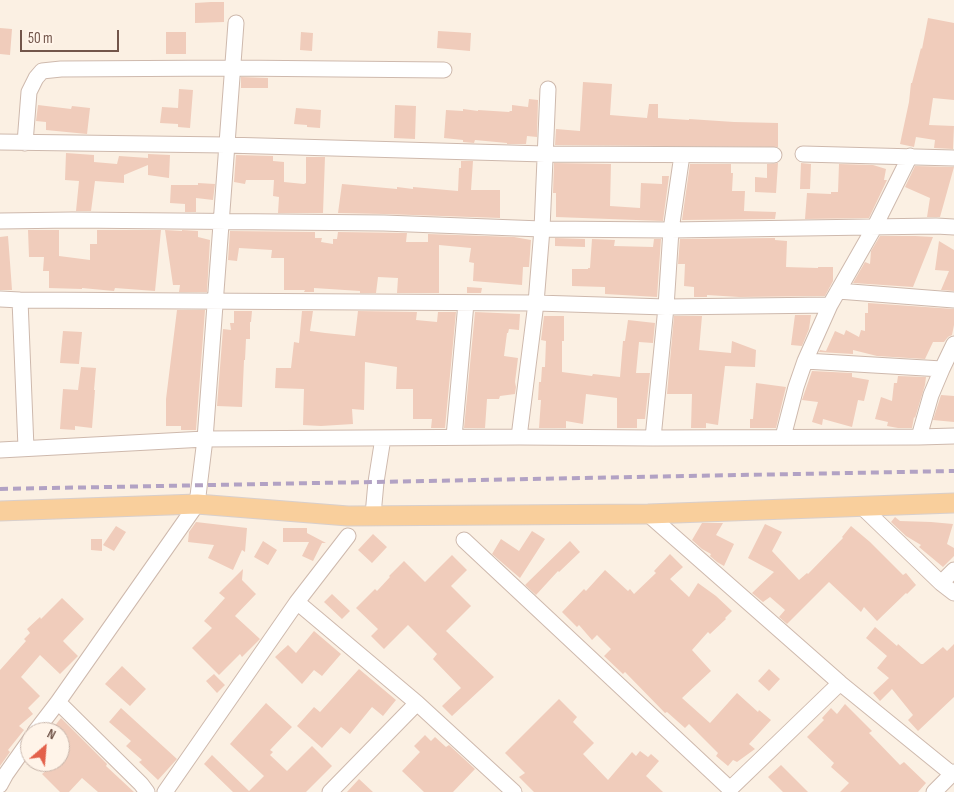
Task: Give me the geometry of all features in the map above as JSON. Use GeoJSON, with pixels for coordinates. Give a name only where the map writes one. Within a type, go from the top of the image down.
{"type":"FeatureCollection","features":[{"type":"Feature","properties":{"kind":"main road"},"geometry":{"type":"LineString","coordinates":[[0,512],[196,504],[348,516],[648,514],[954,503]]}},
{"type":"Feature","properties":{"kind":"street"},"geometry":{"type":"LineString","coordinates":[[43,722],[196,504],[205,439],[236,23]]}},
{"type":"Feature","properties":{"kind":"street"},"geometry":{"type":"LineString","coordinates":[[25,143],[29,92],[42,71],[61,69],[232,68],[444,70]]}},
{"type":"Feature","properties":{"kind":"street"},"geometry":{"type":"LineString","coordinates":[[519,437],[536,304],[542,229],[548,89]]}},
{"type":"Feature","properties":{"kind":"street"},"geometry":{"type":"LineString","coordinates":[[0,142],[226,145],[544,154],[774,155]]}},
{"type":"Feature","properties":{"kind":"street"},"geometry":{"type":"LineString","coordinates":[[803,154],[954,158]]}},
{"type":"Feature","properties":{"kind":"street"},"geometry":{"type":"LineString","coordinates":[[654,438],[671,230],[682,155]]}},
{"type":"Feature","properties":{"kind":"street"},"geometry":{"type":"LineString","coordinates":[[783,437],[805,361],[830,305],[874,228],[910,156]]}},
{"type":"Feature","properties":{"kind":"street"},"geometry":{"type":"LineString","coordinates":[[0,221],[384,223],[542,229],[671,230],[954,227]]}},
{"type":"Feature","properties":{"kind":"street"},"geometry":{"type":"LineString","coordinates":[[838,291],[954,300]]}},
{"type":"Feature","properties":{"kind":"street"},"geometry":{"type":"LineString","coordinates":[[0,299],[466,303],[666,307],[830,305]]}},
{"type":"Feature","properties":{"kind":"street"},"geometry":{"type":"LineString","coordinates":[[20,300],[26,448]]}},
{"type":"Feature","properties":{"kind":"street"},"geometry":{"type":"LineString","coordinates":[[454,438],[466,303]]}},
{"type":"Feature","properties":{"kind":"street"},"geometry":{"type":"LineString","coordinates":[[805,361],[949,357],[931,395],[919,437]]}},
{"type":"Feature","properties":{"kind":"street"},"geometry":{"type":"LineString","coordinates":[[0,450],[205,439],[954,436]]}},
{"type":"Feature","properties":{"kind":"street"},"geometry":{"type":"LineString","coordinates":[[373,515],[383,438]]}},
{"type":"Feature","properties":{"kind":"street"},"geometry":{"type":"LineString","coordinates":[[860,505],[954,593]]}},
{"type":"Feature","properties":{"kind":"street"},"geometry":{"type":"LineString","coordinates":[[648,514],[840,683],[953,773],[934,792]]}},
{"type":"Feature","properties":{"kind":"street"},"geometry":{"type":"LineString","coordinates":[[165,792],[297,602],[348,536]]}},
{"type":"Feature","properties":{"kind":"street"},"geometry":{"type":"LineString","coordinates":[[464,540],[729,790],[840,683]]}},
{"type":"Feature","properties":{"kind":"street"},"geometry":{"type":"LineString","coordinates":[[941,582],[954,570]]}},
{"type":"Feature","properties":{"kind":"street"},"geometry":{"type":"LineString","coordinates":[[297,602],[417,703],[514,792]]}},
{"type":"Feature","properties":{"kind":"street"},"geometry":{"type":"LineString","coordinates":[[58,702],[147,792]]}},
{"type":"Feature","properties":{"kind":"street"},"geometry":{"type":"LineString","coordinates":[[330,792],[417,703]]}},
{"type":"Feature","properties":{"kind":"street"},"geometry":{"type":"LineString","coordinates":[[0,785],[20,754]]}},
{"type":"Feature","properties":{"kind":"building"},"geometry":{"type":"Polygon","coordinates":[[[224,2],[224,22],[195,23],[195,3],[224,2]]]}},
{"type":"Feature","properties":{"kind":"building"},"geometry":{"type":"Polygon","coordinates":[[[928,18],[954,23],[954,100],[933,98],[929,125],[954,126],[953,149],[934,148],[935,140],[916,137],[914,147],[900,144],[911,83],[922,49],[928,18]]]}},
{"type":"Feature","properties":{"kind":"building"},"geometry":{"type":"Polygon","coordinates":[[[0,28],[12,29],[10,55],[0,54],[0,28]]]}},
{"type":"Feature","properties":{"kind":"building"},"geometry":{"type":"Polygon","coordinates":[[[438,31],[471,33],[470,51],[437,48],[438,31]]]}},
{"type":"Feature","properties":{"kind":"building"},"geometry":{"type":"Polygon","coordinates":[[[166,32],[186,32],[186,54],[166,54],[166,32]]]}},
{"type":"Feature","properties":{"kind":"building"},"geometry":{"type":"Polygon","coordinates":[[[301,32],[313,33],[312,51],[300,50],[301,32]]]}},
{"type":"Feature","properties":{"kind":"building"},"geometry":{"type":"Polygon","coordinates":[[[241,77],[268,78],[268,88],[241,88],[241,77]]]}},
{"type":"Feature","properties":{"kind":"building"},"geometry":{"type":"Polygon","coordinates":[[[583,82],[612,84],[610,115],[647,118],[649,104],[658,104],[658,118],[778,123],[778,147],[555,145],[556,129],[580,131],[583,82]]]}},
{"type":"Feature","properties":{"kind":"building"},"geometry":{"type":"Polygon","coordinates":[[[179,89],[193,90],[190,128],[178,127],[178,124],[160,123],[162,107],[178,108],[179,89]]]}},
{"type":"Feature","properties":{"kind":"building"},"geometry":{"type":"Polygon","coordinates":[[[529,99],[538,100],[537,137],[527,136],[526,144],[475,140],[474,143],[444,138],[446,110],[463,111],[463,109],[509,112],[512,111],[512,105],[528,107],[529,99]]]}},
{"type":"Feature","properties":{"kind":"building"},"geometry":{"type":"Polygon","coordinates":[[[38,105],[71,109],[72,106],[90,108],[87,134],[46,130],[46,122],[36,121],[38,105]]]}},
{"type":"Feature","properties":{"kind":"building"},"geometry":{"type":"Polygon","coordinates":[[[395,105],[416,106],[415,139],[394,138],[395,105]]]}},
{"type":"Feature","properties":{"kind":"building"},"geometry":{"type":"Polygon","coordinates":[[[296,108],[321,110],[320,128],[294,124],[296,108]]]}},
{"type":"Feature","properties":{"kind":"building"},"geometry":{"type":"Polygon","coordinates":[[[66,153],[94,155],[94,162],[117,164],[119,156],[148,158],[148,154],[170,155],[169,178],[148,175],[148,165],[124,175],[124,183],[95,181],[91,211],[76,211],[79,181],[65,180],[66,153]]]}},
{"type":"Feature","properties":{"kind":"building"},"geometry":{"type":"Polygon","coordinates":[[[236,155],[273,156],[273,161],[284,162],[284,182],[304,184],[306,183],[306,157],[325,157],[323,213],[278,213],[279,197],[273,196],[274,180],[246,180],[245,184],[234,182],[236,155]]]}},
{"type":"Feature","properties":{"kind":"building"},"geometry":{"type":"Polygon","coordinates":[[[461,161],[473,161],[471,190],[500,190],[500,218],[338,213],[342,184],[397,189],[397,187],[413,189],[413,187],[458,191],[461,161]]]}},
{"type":"Feature","properties":{"kind":"building"},"geometry":{"type":"Polygon","coordinates":[[[554,163],[611,164],[610,206],[640,208],[641,183],[662,184],[662,176],[669,176],[663,221],[556,217],[556,193],[553,193],[554,163]]]}},
{"type":"Feature","properties":{"kind":"building"},"geometry":{"type":"Polygon","coordinates":[[[778,163],[776,193],[755,192],[755,177],[767,178],[767,164],[778,163]]]}},
{"type":"Feature","properties":{"kind":"building"},"geometry":{"type":"Polygon","coordinates":[[[801,163],[811,164],[810,189],[800,189],[801,163]]]}},
{"type":"Feature","properties":{"kind":"building"},"geometry":{"type":"Polygon","coordinates":[[[690,164],[731,164],[731,173],[733,173],[732,191],[745,191],[744,211],[776,212],[775,219],[682,220],[690,164]]]}},
{"type":"Feature","properties":{"kind":"building"},"geometry":{"type":"Polygon","coordinates":[[[839,164],[873,165],[886,169],[884,180],[887,180],[869,218],[805,219],[807,193],[831,194],[831,192],[838,192],[839,164]]]}},
{"type":"Feature","properties":{"kind":"building"},"geometry":{"type":"Polygon","coordinates":[[[915,166],[954,167],[940,217],[927,217],[930,198],[905,187],[915,166]]]}},
{"type":"Feature","properties":{"kind":"building"},"geometry":{"type":"Polygon","coordinates":[[[198,183],[215,184],[213,200],[196,198],[196,212],[185,212],[185,204],[170,203],[171,185],[198,185],[198,183]]]}},
{"type":"Feature","properties":{"kind":"building"},"geometry":{"type":"Polygon","coordinates":[[[28,230],[59,230],[59,256],[90,260],[90,244],[97,244],[97,230],[161,230],[155,291],[115,288],[114,291],[82,288],[49,288],[49,271],[43,271],[44,257],[29,257],[28,230]]]}},
{"type":"Feature","properties":{"kind":"building"},"geometry":{"type":"Polygon","coordinates":[[[165,230],[198,231],[198,237],[210,240],[207,292],[179,292],[180,285],[173,285],[165,230]]]}},
{"type":"Feature","properties":{"kind":"building"},"geometry":{"type":"Polygon","coordinates":[[[230,231],[315,232],[315,238],[322,238],[321,242],[333,244],[333,239],[337,239],[338,232],[407,233],[406,242],[428,242],[428,234],[514,237],[531,240],[529,267],[523,267],[522,285],[473,281],[474,263],[469,262],[471,248],[439,245],[439,293],[397,293],[398,278],[378,277],[376,293],[314,288],[314,292],[284,290],[284,258],[271,258],[272,250],[239,248],[237,261],[228,260],[230,231]]]}},
{"type":"Feature","properties":{"kind":"building"},"geometry":{"type":"Polygon","coordinates":[[[8,236],[12,290],[0,290],[0,237],[8,236]]]}},
{"type":"Feature","properties":{"kind":"building"},"geometry":{"type":"Polygon","coordinates":[[[880,236],[933,237],[913,287],[853,283],[865,262],[870,264],[871,251],[880,236]]]}},
{"type":"Feature","properties":{"kind":"building"},"geometry":{"type":"Polygon","coordinates":[[[555,238],[585,239],[585,247],[555,246],[555,238]]]}},
{"type":"Feature","properties":{"kind":"building"},"geometry":{"type":"Polygon","coordinates":[[[775,238],[775,240],[787,241],[786,267],[833,267],[833,281],[825,296],[739,297],[707,295],[707,297],[694,297],[694,287],[684,286],[685,264],[678,264],[680,239],[775,238]]]}},
{"type":"Feature","properties":{"kind":"building"},"geometry":{"type":"Polygon","coordinates":[[[592,239],[615,240],[614,246],[653,247],[654,239],[661,239],[657,297],[605,294],[605,287],[572,286],[572,269],[590,268],[592,239]]]}},
{"type":"Feature","properties":{"kind":"building"},"geometry":{"type":"Polygon","coordinates":[[[939,241],[954,250],[954,291],[941,290],[949,271],[935,270],[939,241]]]}},
{"type":"Feature","properties":{"kind":"building"},"geometry":{"type":"Polygon","coordinates":[[[467,287],[482,288],[481,293],[467,293],[467,287]]]}},
{"type":"Feature","properties":{"kind":"building"},"geometry":{"type":"Polygon","coordinates":[[[868,303],[954,309],[952,335],[944,342],[933,342],[925,359],[877,356],[853,350],[853,354],[819,352],[820,350],[826,351],[835,331],[844,335],[846,330],[859,337],[861,330],[865,331],[865,313],[868,313],[868,303]]]}},
{"type":"Feature","properties":{"kind":"building"},"geometry":{"type":"Polygon","coordinates":[[[177,310],[205,310],[196,430],[181,430],[181,426],[166,426],[166,399],[177,310]]]}},
{"type":"Feature","properties":{"kind":"building"},"geometry":{"type":"Polygon","coordinates":[[[234,311],[252,311],[250,339],[246,339],[242,407],[217,406],[223,329],[231,330],[230,323],[234,323],[234,311]]]}},
{"type":"Feature","properties":{"kind":"building"},"geometry":{"type":"Polygon","coordinates":[[[302,311],[313,311],[310,331],[355,336],[358,311],[417,312],[416,320],[437,322],[438,312],[456,312],[445,428],[431,428],[432,419],[413,419],[413,389],[396,389],[397,367],[365,362],[364,410],[352,409],[353,424],[303,425],[304,389],[275,388],[276,368],[291,368],[294,342],[299,343],[302,311]]]}},
{"type":"Feature","properties":{"kind":"building"},"geometry":{"type":"Polygon","coordinates":[[[475,312],[520,314],[519,330],[509,329],[507,333],[504,356],[518,358],[516,387],[515,394],[500,396],[499,399],[487,399],[485,428],[464,428],[475,312]]]}},
{"type":"Feature","properties":{"kind":"building"},"geometry":{"type":"Polygon","coordinates":[[[795,315],[811,315],[809,329],[802,346],[791,345],[795,315]]]}},
{"type":"Feature","properties":{"kind":"building"},"geometry":{"type":"Polygon","coordinates":[[[544,316],[564,316],[562,372],[592,376],[593,374],[620,377],[623,341],[625,341],[628,320],[655,323],[653,343],[639,342],[636,373],[650,373],[645,419],[637,419],[637,428],[617,428],[617,398],[586,394],[583,424],[566,421],[566,428],[539,428],[541,400],[538,400],[539,382],[541,382],[542,367],[545,367],[546,341],[541,340],[544,316]]]}},
{"type":"Feature","properties":{"kind":"building"},"geometry":{"type":"Polygon","coordinates":[[[674,316],[702,316],[699,350],[731,353],[732,341],[756,350],[755,367],[725,366],[718,425],[706,423],[706,428],[691,428],[692,394],[667,394],[674,316]]]}},
{"type":"Feature","properties":{"kind":"building"},"geometry":{"type":"Polygon","coordinates":[[[63,331],[82,332],[79,364],[60,363],[63,331]]]}},
{"type":"Feature","properties":{"kind":"building"},"geometry":{"type":"Polygon","coordinates":[[[81,367],[96,368],[92,428],[75,426],[75,430],[60,429],[63,389],[78,390],[81,367]]]}},
{"type":"Feature","properties":{"kind":"building"},"geometry":{"type":"Polygon","coordinates":[[[812,371],[852,373],[852,377],[869,380],[864,401],[858,400],[852,427],[823,419],[822,425],[812,422],[818,402],[802,400],[812,371]]]}},
{"type":"Feature","properties":{"kind":"building"},"geometry":{"type":"Polygon","coordinates":[[[898,376],[926,377],[912,428],[887,426],[888,422],[875,419],[881,397],[892,401],[894,383],[897,383],[898,376]]]}},
{"type":"Feature","properties":{"kind":"building"},"geometry":{"type":"Polygon","coordinates":[[[756,383],[786,387],[776,428],[750,428],[750,419],[753,419],[756,383]]]}},
{"type":"Feature","properties":{"kind":"building"},"geometry":{"type":"Polygon","coordinates":[[[941,395],[954,396],[954,422],[933,420],[941,395]]]}},
{"type":"Feature","properties":{"kind":"building"},"geometry":{"type":"Polygon","coordinates":[[[895,517],[900,521],[953,524],[947,544],[954,548],[954,556],[943,567],[919,547],[921,545],[906,536],[891,522],[895,517]]]}},
{"type":"Feature","properties":{"kind":"building"},"geometry":{"type":"Polygon","coordinates":[[[196,522],[247,528],[245,552],[242,550],[233,570],[208,558],[214,545],[188,542],[189,532],[196,522]]]}},
{"type":"Feature","properties":{"kind":"building"},"geometry":{"type":"Polygon","coordinates":[[[702,523],[723,523],[716,535],[734,544],[724,566],[692,540],[702,523]]]}},
{"type":"Feature","properties":{"kind":"building"},"geometry":{"type":"Polygon","coordinates":[[[765,524],[782,532],[772,551],[799,580],[808,574],[843,538],[851,526],[903,575],[906,573],[916,585],[877,621],[864,607],[861,612],[829,582],[787,624],[779,617],[785,610],[770,597],[763,602],[752,593],[774,572],[748,558],[765,524]]]}},
{"type":"Feature","properties":{"kind":"building"},"geometry":{"type":"Polygon","coordinates":[[[116,526],[126,532],[114,551],[103,545],[116,526]]]}},
{"type":"Feature","properties":{"kind":"building"},"geometry":{"type":"Polygon","coordinates":[[[283,528],[307,528],[307,533],[326,543],[322,543],[313,561],[302,556],[309,542],[283,542],[283,528]]]}},
{"type":"Feature","properties":{"kind":"building"},"geometry":{"type":"Polygon","coordinates":[[[532,531],[545,539],[520,578],[492,554],[501,539],[519,551],[532,531]]]}},
{"type":"Feature","properties":{"kind":"building"},"geometry":{"type":"Polygon","coordinates":[[[373,534],[387,547],[372,563],[358,550],[373,534]]]}},
{"type":"Feature","properties":{"kind":"building"},"geometry":{"type":"Polygon","coordinates":[[[91,539],[102,539],[102,551],[91,550],[91,539]]]}},
{"type":"Feature","properties":{"kind":"building"},"geometry":{"type":"Polygon","coordinates":[[[263,541],[277,550],[268,565],[254,557],[263,541]]]}},
{"type":"Feature","properties":{"kind":"building"},"geometry":{"type":"Polygon","coordinates":[[[570,541],[580,552],[558,571],[536,595],[525,585],[570,541]]]}},
{"type":"Feature","properties":{"kind":"building"},"geometry":{"type":"Polygon","coordinates":[[[670,554],[683,567],[670,579],[689,597],[698,583],[732,611],[710,634],[708,632],[692,650],[711,671],[682,698],[710,723],[737,693],[758,712],[759,710],[771,720],[749,744],[755,749],[737,762],[733,760],[728,766],[716,756],[718,753],[689,724],[685,728],[667,712],[665,713],[625,672],[623,674],[604,656],[611,649],[597,635],[592,640],[579,625],[577,627],[562,612],[584,589],[586,591],[605,570],[628,591],[630,589],[634,594],[656,573],[654,571],[670,554]]]}},
{"type":"Feature","properties":{"kind":"building"},"geometry":{"type":"Polygon","coordinates":[[[452,555],[467,570],[451,586],[471,606],[446,631],[494,677],[452,716],[442,706],[461,688],[433,659],[437,654],[408,625],[384,649],[371,636],[378,629],[356,608],[375,589],[377,591],[404,561],[425,582],[452,555]]]}},
{"type":"Feature","properties":{"kind":"building"},"geometry":{"type":"Polygon","coordinates":[[[243,569],[242,580],[256,594],[235,616],[260,639],[242,657],[240,654],[219,675],[192,648],[212,628],[204,621],[225,598],[219,593],[243,569]]]}},
{"type":"Feature","properties":{"kind":"building"},"geometry":{"type":"Polygon","coordinates":[[[332,594],[350,611],[342,619],[324,602],[332,594]]]}},
{"type":"Feature","properties":{"kind":"building"},"geometry":{"type":"Polygon","coordinates":[[[62,598],[84,619],[63,641],[78,656],[60,674],[40,655],[21,677],[40,696],[28,708],[33,714],[24,722],[20,722],[20,735],[8,750],[10,752],[0,766],[0,670],[26,641],[24,639],[30,633],[27,629],[40,617],[41,619],[62,598]]]}},
{"type":"Feature","properties":{"kind":"building"},"geometry":{"type":"Polygon","coordinates":[[[875,627],[921,664],[943,647],[947,651],[954,644],[954,697],[918,731],[908,720],[913,715],[892,689],[880,701],[873,693],[889,678],[877,668],[887,656],[866,638],[875,627]]]}},
{"type":"Feature","properties":{"kind":"building"},"geometry":{"type":"Polygon","coordinates":[[[314,631],[341,654],[322,676],[314,670],[302,684],[275,657],[288,645],[296,653],[314,631]]]}},
{"type":"Feature","properties":{"kind":"building"},"geometry":{"type":"Polygon","coordinates":[[[122,666],[146,689],[130,706],[105,684],[122,666]]]}},
{"type":"Feature","properties":{"kind":"building"},"geometry":{"type":"Polygon","coordinates":[[[359,669],[396,700],[383,716],[372,707],[350,734],[341,727],[322,748],[297,726],[314,707],[320,712],[359,669]]]}},
{"type":"Feature","properties":{"kind":"building"},"geometry":{"type":"Polygon","coordinates":[[[769,669],[780,679],[769,691],[758,681],[769,669]]]}},
{"type":"Feature","properties":{"kind":"building"},"geometry":{"type":"Polygon","coordinates":[[[214,674],[225,685],[217,693],[206,681],[214,674]]]}},
{"type":"Feature","properties":{"kind":"building"},"geometry":{"type":"Polygon","coordinates":[[[559,699],[577,717],[573,722],[594,743],[583,754],[608,780],[632,752],[636,756],[640,751],[648,757],[651,754],[659,761],[646,776],[663,792],[534,792],[519,777],[525,773],[505,753],[559,699]]]}},
{"type":"Feature","properties":{"kind":"building"},"geometry":{"type":"Polygon","coordinates":[[[266,703],[292,727],[270,750],[273,752],[270,755],[287,771],[312,746],[332,766],[306,792],[233,792],[204,764],[212,755],[249,791],[264,776],[230,744],[266,703]]]}},
{"type":"Feature","properties":{"kind":"building"},"geometry":{"type":"Polygon","coordinates":[[[845,704],[872,731],[869,733],[900,765],[904,762],[926,783],[918,792],[840,792],[849,783],[831,767],[834,763],[807,737],[824,720],[822,718],[831,708],[837,714],[845,704]]]}},
{"type":"Feature","properties":{"kind":"building"},"geometry":{"type":"Polygon","coordinates":[[[121,708],[177,759],[158,780],[139,762],[142,760],[126,746],[131,741],[109,722],[121,708]]]}},
{"type":"Feature","properties":{"kind":"building"},"geometry":{"type":"Polygon","coordinates":[[[70,727],[107,764],[106,766],[134,792],[98,792],[82,778],[69,792],[60,792],[42,774],[44,772],[70,772],[70,727]]]}},
{"type":"Feature","properties":{"kind":"building"},"geometry":{"type":"Polygon","coordinates":[[[425,735],[431,741],[435,737],[446,747],[449,745],[475,769],[453,792],[424,792],[402,771],[420,752],[414,746],[425,735]]]}},
{"type":"Feature","properties":{"kind":"building"},"geometry":{"type":"Polygon","coordinates":[[[781,765],[808,792],[783,792],[768,777],[781,765]]]}},
{"type":"Feature","properties":{"kind":"building"},"geometry":{"type":"Polygon","coordinates":[[[359,779],[373,792],[347,792],[359,779]]]}},
{"type":"Feature","properties":{"kind":"railway"},"geometry":{"type":"LineString","coordinates":[[0,489],[954,471]]}}]}
